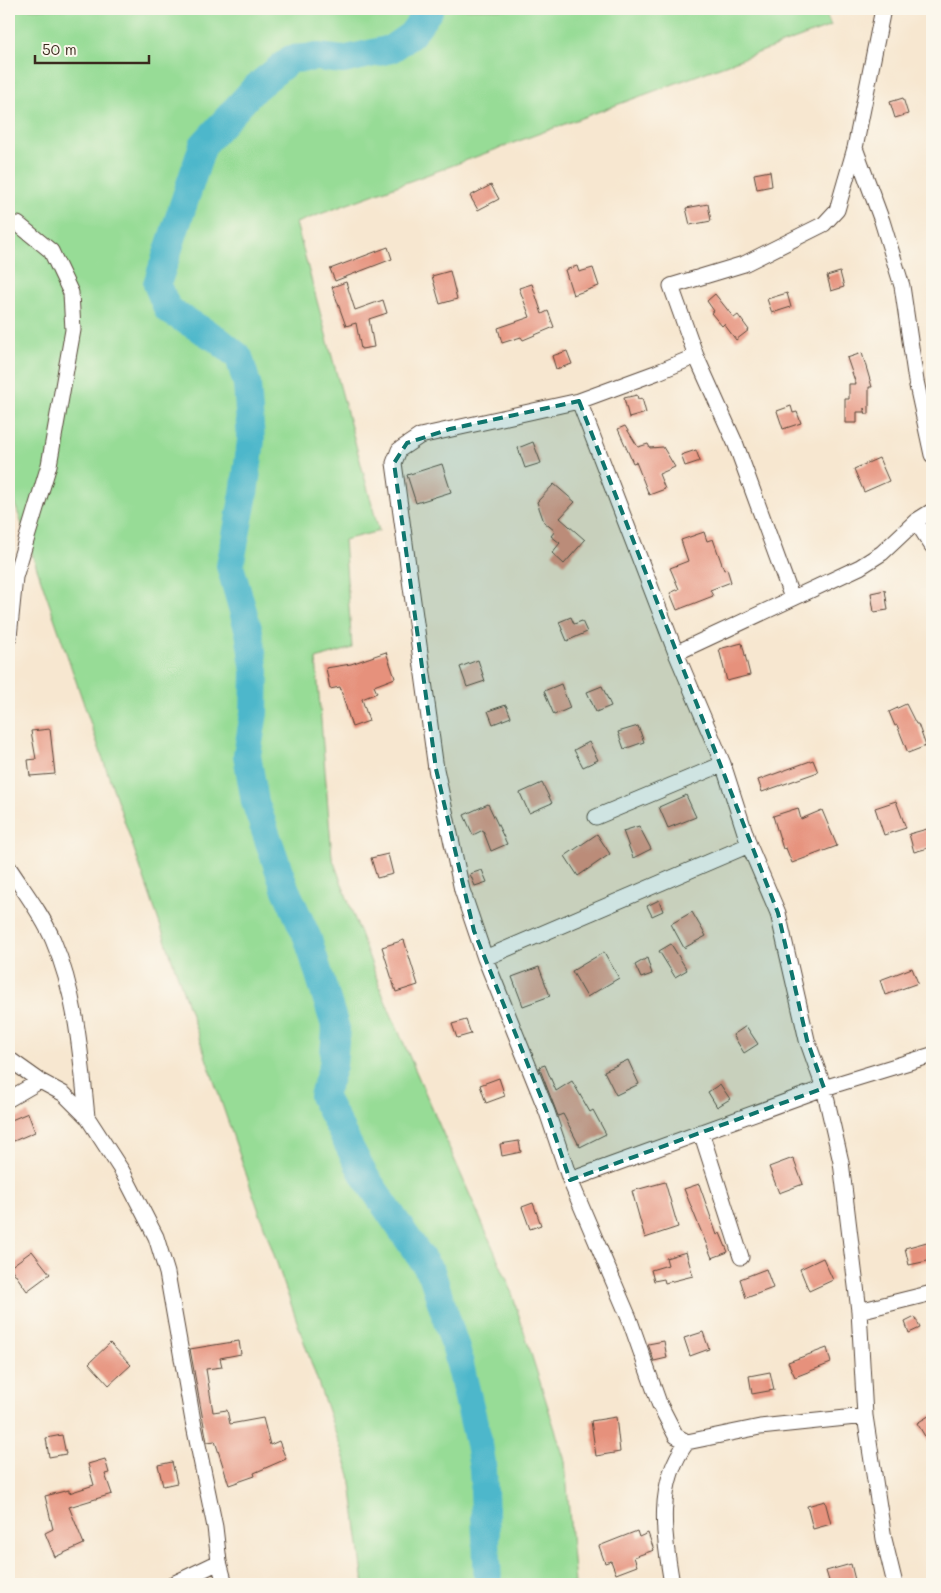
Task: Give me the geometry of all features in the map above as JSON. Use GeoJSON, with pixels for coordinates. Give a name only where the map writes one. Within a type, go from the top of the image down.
{"type":"FeatureCollection","features":[{"type":"Feature","properties":{"kind":"street"},"geometry":{"type":"LineString","coordinates":[[792,598],[736,444],[696,356],[671,286],[744,264],[824,224],[837,210],[855,148],[883,9]]}},
{"type":"Feature","properties":{"kind":"street"},"geometry":{"type":"LineString","coordinates":[[855,148],[882,221],[902,286],[916,381],[932,455]]}},
{"type":"Feature","properties":{"kind":"street"},"geometry":{"type":"LineString","coordinates":[[9,637],[15,577],[48,465],[73,330],[71,294],[51,251],[18,224]]}},
{"type":"Feature","properties":{"kind":"street"},"geometry":{"type":"LineString","coordinates":[[696,356],[579,401],[420,436],[399,450],[394,463],[439,789],[462,890],[485,958],[547,1112],[570,1180],[629,1318],[659,1403],[676,1436],[687,1442],[760,1427],[865,1416]]}},
{"type":"Feature","properties":{"kind":"street"},"geometry":{"type":"LineString","coordinates":[[579,401],[676,653],[723,764],[749,845],[778,913],[806,1040],[824,1088],[840,1162],[859,1311],[865,1416],[884,1539],[895,1584]]}},
{"type":"Feature","properties":{"kind":"street"},"geometry":{"type":"LineString","coordinates":[[676,653],[860,566],[882,553],[916,521],[932,511]]}},
{"type":"Feature","properties":{"kind":"street"},"geometry":{"type":"LineString","coordinates":[[916,521],[932,546]]}},
{"type":"Feature","properties":{"kind":"street"},"geometry":{"type":"LineString","coordinates":[[596,817],[723,764]]}},
{"type":"Feature","properties":{"kind":"street"},"geometry":{"type":"LineString","coordinates":[[485,958],[749,845]]}},
{"type":"Feature","properties":{"kind":"street"},"geometry":{"type":"LineString","coordinates":[[9,868],[52,938],[65,971],[79,1037],[87,1117]]}},
{"type":"Feature","properties":{"kind":"street"},"geometry":{"type":"LineString","coordinates":[[570,1180],[824,1088],[932,1055]]}},
{"type":"Feature","properties":{"kind":"street"},"geometry":{"type":"LineString","coordinates":[[9,1058],[40,1081],[64,1094],[87,1117],[145,1212],[156,1237],[167,1273],[193,1421],[215,1527],[219,1562],[225,1584]]}},
{"type":"Feature","properties":{"kind":"street"},"geometry":{"type":"LineString","coordinates":[[9,1098],[40,1081]]}},
{"type":"Feature","properties":{"kind":"street"},"geometry":{"type":"LineString","coordinates":[[701,1132],[741,1257]]}},
{"type":"Feature","properties":{"kind":"street"},"geometry":{"type":"LineString","coordinates":[[859,1311],[932,1293]]}},
{"type":"Feature","properties":{"kind":"street"},"geometry":{"type":"LineString","coordinates":[[672,1584],[663,1535],[666,1492],[678,1454],[687,1442]]}},
{"type":"Feature","properties":{"kind":"street"},"geometry":{"type":"LineString","coordinates":[[173,1584],[219,1562]]}},
{"type":"Feature","properties":{"kind":"highlighted area"},"geometry":{"type":"Polygon","coordinates":[[[579,401],[778,913],[807,1040],[824,1088],[570,1180],[547,1112],[474,931],[436,769],[394,463],[407,443],[450,429],[579,401]]]}},
{"type":"Feature","properties":{"kind":"green space"},"geometry":{"type":"Polygon","coordinates":[[[9,9],[824,9],[831,26],[296,223],[379,531],[344,540],[352,648],[316,659],[332,857],[384,998],[510,1287],[565,1461],[575,1584],[364,1584],[350,1475],[9,487],[9,9]]]}},
{"type":"Feature","properties":{"kind":"building"},"geometry":{"type":"Polygon","coordinates":[[[903,98],[908,114],[895,118],[890,102],[903,98]]]}},
{"type":"Feature","properties":{"kind":"building"},"geometry":{"type":"Polygon","coordinates":[[[770,171],[772,186],[757,189],[754,174],[770,171]]]}},
{"type":"Feature","properties":{"kind":"building"},"geometry":{"type":"Polygon","coordinates":[[[491,185],[499,199],[478,210],[470,196],[491,185]]]}},
{"type":"Feature","properties":{"kind":"building"},"geometry":{"type":"Polygon","coordinates":[[[708,204],[711,221],[690,225],[686,208],[708,204]]]}},
{"type":"Feature","properties":{"kind":"building"},"geometry":{"type":"Polygon","coordinates":[[[388,247],[392,259],[335,281],[330,269],[388,247]]]}},
{"type":"Feature","properties":{"kind":"building"},"geometry":{"type":"Polygon","coordinates":[[[577,266],[579,272],[593,268],[599,286],[573,295],[565,270],[577,266]]]}},
{"type":"Feature","properties":{"kind":"building"},"geometry":{"type":"Polygon","coordinates":[[[450,271],[457,299],[440,304],[432,276],[450,271]]]}},
{"type":"Feature","properties":{"kind":"building"},"geometry":{"type":"Polygon","coordinates":[[[840,272],[844,287],[831,291],[827,276],[840,272]]]}},
{"type":"Feature","properties":{"kind":"building"},"geometry":{"type":"Polygon","coordinates":[[[346,282],[355,310],[383,300],[387,313],[369,319],[374,347],[361,349],[356,323],[346,326],[332,287],[346,282]]]}},
{"type":"Feature","properties":{"kind":"building"},"geometry":{"type":"Polygon","coordinates":[[[532,284],[542,314],[548,311],[554,327],[523,340],[521,337],[502,343],[498,328],[530,317],[519,288],[532,284]]]}},
{"type":"Feature","properties":{"kind":"building"},"geometry":{"type":"Polygon","coordinates":[[[787,293],[791,307],[772,313],[767,299],[787,293]]]}},
{"type":"Feature","properties":{"kind":"building"},"geometry":{"type":"Polygon","coordinates":[[[715,294],[734,318],[738,315],[749,330],[736,340],[724,324],[722,326],[711,313],[714,311],[707,301],[715,294]]]}},
{"type":"Feature","properties":{"kind":"building"},"geometry":{"type":"Polygon","coordinates":[[[567,351],[572,364],[556,369],[552,356],[567,351]]]}},
{"type":"Feature","properties":{"kind":"building"},"geometry":{"type":"Polygon","coordinates":[[[862,353],[872,387],[869,387],[869,414],[866,414],[864,408],[864,412],[857,412],[857,423],[845,423],[845,399],[849,399],[849,384],[856,384],[847,358],[862,353]]]}},
{"type":"Feature","properties":{"kind":"building"},"geometry":{"type":"Polygon","coordinates":[[[637,395],[638,399],[642,398],[646,413],[629,418],[624,398],[637,395]]]}},
{"type":"Feature","properties":{"kind":"building"},"geometry":{"type":"Polygon","coordinates":[[[791,406],[793,413],[797,412],[801,423],[783,429],[777,411],[791,406]]]}},
{"type":"Feature","properties":{"kind":"building"},"geometry":{"type":"Polygon","coordinates":[[[625,426],[638,447],[648,444],[650,448],[663,447],[675,467],[659,474],[665,489],[649,495],[636,462],[633,463],[618,429],[625,426]]]}},
{"type":"Feature","properties":{"kind":"building"},"geometry":{"type":"Polygon","coordinates":[[[533,442],[541,463],[525,468],[518,448],[533,442]]]}},
{"type":"Feature","properties":{"kind":"building"},"geometry":{"type":"Polygon","coordinates":[[[696,450],[700,461],[685,466],[681,455],[696,450]]]}},
{"type":"Feature","properties":{"kind":"building"},"geometry":{"type":"Polygon","coordinates":[[[879,458],[889,481],[864,492],[854,469],[879,458]]]}},
{"type":"Feature","properties":{"kind":"building"},"geometry":{"type":"Polygon","coordinates":[[[442,464],[451,492],[416,503],[407,475],[442,464]]]}},
{"type":"Feature","properties":{"kind":"building"},"geometry":{"type":"Polygon","coordinates":[[[554,484],[575,502],[560,518],[585,540],[564,564],[552,553],[560,543],[551,536],[555,531],[544,522],[537,502],[554,484]]]}},
{"type":"Feature","properties":{"kind":"building"},"geometry":{"type":"Polygon","coordinates":[[[704,532],[707,541],[713,539],[724,570],[727,569],[731,582],[710,590],[713,596],[677,610],[670,593],[679,589],[670,568],[688,561],[681,540],[704,532]]]}},
{"type":"Feature","properties":{"kind":"building"},"geometry":{"type":"Polygon","coordinates":[[[885,590],[888,610],[874,612],[871,593],[885,590]]]}},
{"type":"Feature","properties":{"kind":"building"},"geometry":{"type":"Polygon","coordinates":[[[571,617],[574,624],[582,621],[587,632],[567,641],[559,622],[571,617]]]}},
{"type":"Feature","properties":{"kind":"building"},"geometry":{"type":"Polygon","coordinates":[[[742,643],[750,675],[727,681],[719,649],[742,643]]]}},
{"type":"Feature","properties":{"kind":"building"},"geometry":{"type":"Polygon","coordinates":[[[386,652],[395,678],[374,686],[377,693],[362,699],[369,721],[352,727],[340,687],[330,689],[326,668],[351,664],[386,652]]]}},
{"type":"Feature","properties":{"kind":"building"},"geometry":{"type":"Polygon","coordinates":[[[478,660],[485,681],[467,687],[460,667],[478,660]]]}},
{"type":"Feature","properties":{"kind":"building"},"geometry":{"type":"Polygon","coordinates":[[[561,684],[570,708],[554,715],[544,691],[561,684]]]}},
{"type":"Feature","properties":{"kind":"building"},"geometry":{"type":"Polygon","coordinates":[[[602,686],[611,706],[596,712],[587,692],[602,686]]]}},
{"type":"Feature","properties":{"kind":"building"},"geometry":{"type":"Polygon","coordinates":[[[906,704],[916,724],[918,724],[926,746],[908,753],[897,725],[895,726],[889,712],[906,704]]]}},
{"type":"Feature","properties":{"kind":"building"},"geometry":{"type":"Polygon","coordinates":[[[506,705],[511,717],[493,724],[488,711],[506,705]]]}},
{"type":"Feature","properties":{"kind":"building"},"geometry":{"type":"Polygon","coordinates":[[[638,726],[644,742],[624,749],[618,732],[638,726]]]}},
{"type":"Feature","properties":{"kind":"building"},"geometry":{"type":"Polygon","coordinates":[[[50,729],[55,774],[30,776],[28,760],[36,759],[31,731],[50,729]]]}},
{"type":"Feature","properties":{"kind":"building"},"geometry":{"type":"Polygon","coordinates":[[[589,742],[598,760],[583,767],[574,750],[589,742]]]}},
{"type":"Feature","properties":{"kind":"building"},"geometry":{"type":"Polygon","coordinates":[[[813,760],[818,772],[762,792],[758,780],[813,760]]]}},
{"type":"Feature","properties":{"kind":"building"},"geometry":{"type":"Polygon","coordinates":[[[542,783],[552,803],[529,813],[520,793],[542,783]]]}},
{"type":"Feature","properties":{"kind":"building"},"geometry":{"type":"Polygon","coordinates":[[[686,795],[696,817],[668,828],[659,807],[686,795]]]}},
{"type":"Feature","properties":{"kind":"building"},"geometry":{"type":"Polygon","coordinates":[[[896,801],[906,828],[884,835],[875,808],[896,801]]]}},
{"type":"Feature","properties":{"kind":"building"},"geometry":{"type":"Polygon","coordinates":[[[488,804],[507,844],[491,851],[483,830],[473,835],[464,815],[488,804]]]}},
{"type":"Feature","properties":{"kind":"building"},"geometry":{"type":"Polygon","coordinates":[[[798,808],[801,819],[822,810],[837,846],[792,863],[786,848],[783,849],[773,816],[798,808]]]}},
{"type":"Feature","properties":{"kind":"building"},"geometry":{"type":"Polygon","coordinates":[[[639,826],[651,849],[633,858],[623,831],[639,826]]]}},
{"type":"Feature","properties":{"kind":"building"},"geometry":{"type":"Polygon","coordinates":[[[927,829],[932,847],[914,852],[909,834],[927,829]]]}},
{"type":"Feature","properties":{"kind":"building"},"geometry":{"type":"Polygon","coordinates":[[[597,834],[610,854],[578,876],[565,856],[597,834]]]}},
{"type":"Feature","properties":{"kind":"building"},"geometry":{"type":"Polygon","coordinates":[[[388,854],[393,874],[377,878],[371,858],[388,854]]]}},
{"type":"Feature","properties":{"kind":"building"},"geometry":{"type":"Polygon","coordinates":[[[482,870],[487,882],[475,886],[470,874],[482,870]]]}},
{"type":"Feature","properties":{"kind":"building"},"geometry":{"type":"Polygon","coordinates":[[[659,900],[663,911],[652,916],[647,906],[659,900]]]}},
{"type":"Feature","properties":{"kind":"building"},"geometry":{"type":"Polygon","coordinates":[[[692,912],[706,936],[684,948],[671,924],[692,912]]]}},
{"type":"Feature","properties":{"kind":"building"},"geometry":{"type":"Polygon","coordinates":[[[404,940],[418,985],[396,992],[382,947],[404,940]]]}},
{"type":"Feature","properties":{"kind":"building"},"geometry":{"type":"Polygon","coordinates":[[[671,944],[687,970],[675,977],[659,951],[671,944]]]}},
{"type":"Feature","properties":{"kind":"building"},"geometry":{"type":"Polygon","coordinates":[[[604,952],[619,978],[587,997],[572,971],[604,952]]]}},
{"type":"Feature","properties":{"kind":"building"},"geometry":{"type":"Polygon","coordinates":[[[647,958],[652,974],[641,978],[635,965],[647,958]]]}},
{"type":"Feature","properties":{"kind":"building"},"geometry":{"type":"Polygon","coordinates":[[[539,967],[550,996],[523,1006],[512,977],[539,967]]]}},
{"type":"Feature","properties":{"kind":"building"},"geometry":{"type":"Polygon","coordinates":[[[912,968],[918,983],[885,995],[880,980],[912,968]]]}},
{"type":"Feature","properties":{"kind":"building"},"geometry":{"type":"Polygon","coordinates":[[[466,1020],[471,1034],[457,1038],[452,1024],[466,1020]]]}},
{"type":"Feature","properties":{"kind":"building"},"geometry":{"type":"Polygon","coordinates":[[[746,1026],[758,1044],[744,1053],[733,1035],[746,1026]]]}},
{"type":"Feature","properties":{"kind":"building"},"geometry":{"type":"Polygon","coordinates":[[[628,1060],[639,1084],[616,1095],[604,1071],[628,1060]]]}},
{"type":"Feature","properties":{"kind":"building"},"geometry":{"type":"Polygon","coordinates":[[[545,1065],[556,1091],[572,1081],[590,1112],[593,1110],[606,1134],[580,1147],[563,1114],[558,1116],[539,1067],[545,1065]]]}},
{"type":"Feature","properties":{"kind":"building"},"geometry":{"type":"Polygon","coordinates":[[[499,1078],[505,1096],[486,1103],[480,1085],[499,1078]]]}},
{"type":"Feature","properties":{"kind":"building"},"geometry":{"type":"Polygon","coordinates":[[[720,1084],[730,1099],[717,1107],[708,1092],[720,1084]]]}},
{"type":"Feature","properties":{"kind":"building"},"geometry":{"type":"Polygon","coordinates":[[[28,1113],[35,1132],[9,1143],[9,1121],[28,1113]]]}},
{"type":"Feature","properties":{"kind":"building"},"geometry":{"type":"Polygon","coordinates":[[[519,1141],[521,1152],[502,1156],[500,1144],[519,1141]]]}},
{"type":"Feature","properties":{"kind":"building"},"geometry":{"type":"Polygon","coordinates":[[[793,1158],[803,1184],[779,1193],[769,1167],[793,1158]]]}},
{"type":"Feature","properties":{"kind":"building"},"geometry":{"type":"Polygon","coordinates":[[[665,1182],[678,1227],[645,1238],[632,1191],[665,1182]]]}},
{"type":"Feature","properties":{"kind":"building"},"geometry":{"type":"Polygon","coordinates":[[[699,1184],[717,1235],[720,1233],[728,1252],[712,1258],[684,1189],[699,1184]]]}},
{"type":"Feature","properties":{"kind":"building"},"geometry":{"type":"Polygon","coordinates":[[[533,1203],[541,1225],[530,1229],[522,1207],[533,1203]]]}},
{"type":"Feature","properties":{"kind":"building"},"geometry":{"type":"Polygon","coordinates":[[[927,1242],[932,1260],[909,1265],[905,1248],[927,1242]]]}},
{"type":"Feature","properties":{"kind":"building"},"geometry":{"type":"Polygon","coordinates":[[[32,1251],[50,1274],[27,1291],[10,1267],[32,1251]]]}},
{"type":"Feature","properties":{"kind":"building"},"geometry":{"type":"Polygon","coordinates":[[[686,1252],[693,1276],[665,1283],[664,1279],[654,1281],[651,1270],[668,1265],[666,1258],[686,1252]]]}},
{"type":"Feature","properties":{"kind":"building"},"geometry":{"type":"Polygon","coordinates":[[[823,1258],[833,1280],[809,1291],[800,1269],[823,1258]]]}},
{"type":"Feature","properties":{"kind":"building"},"geometry":{"type":"Polygon","coordinates":[[[766,1269],[773,1288],[746,1298],[740,1279],[766,1269]]]}},
{"type":"Feature","properties":{"kind":"building"},"geometry":{"type":"Polygon","coordinates":[[[915,1317],[920,1328],[909,1333],[905,1322],[915,1317]]]}},
{"type":"Feature","properties":{"kind":"building"},"geometry":{"type":"Polygon","coordinates":[[[703,1332],[709,1349],[690,1356],[684,1338],[703,1332]]]}},
{"type":"Feature","properties":{"kind":"building"},"geometry":{"type":"Polygon","coordinates":[[[239,1341],[241,1354],[220,1358],[222,1367],[206,1369],[213,1412],[227,1410],[230,1424],[263,1418],[270,1445],[279,1441],[286,1459],[254,1473],[255,1476],[229,1485],[215,1441],[207,1442],[190,1349],[239,1341]]]}},
{"type":"Feature","properties":{"kind":"building"},"geometry":{"type":"Polygon","coordinates":[[[664,1341],[667,1358],[654,1361],[648,1344],[664,1341]]]}},
{"type":"Feature","properties":{"kind":"building"},"geometry":{"type":"Polygon","coordinates":[[[110,1343],[131,1365],[109,1385],[89,1363],[110,1343]]]}},
{"type":"Feature","properties":{"kind":"building"},"geometry":{"type":"Polygon","coordinates":[[[827,1348],[831,1363],[795,1377],[788,1362],[827,1348]]]}},
{"type":"Feature","properties":{"kind":"building"},"geometry":{"type":"Polygon","coordinates":[[[770,1372],[774,1390],[752,1394],[749,1376],[770,1372]]]}},
{"type":"Feature","properties":{"kind":"building"},"geometry":{"type":"Polygon","coordinates":[[[932,1414],[932,1448],[917,1423],[932,1414]]]}},
{"type":"Feature","properties":{"kind":"building"},"geometry":{"type":"Polygon","coordinates":[[[616,1417],[620,1452],[596,1456],[591,1421],[616,1417]]]}},
{"type":"Feature","properties":{"kind":"building"},"geometry":{"type":"Polygon","coordinates":[[[62,1435],[66,1454],[49,1457],[46,1438],[62,1435]]]}},
{"type":"Feature","properties":{"kind":"building"},"geometry":{"type":"Polygon","coordinates":[[[105,1459],[109,1473],[105,1474],[112,1494],[69,1507],[84,1544],[55,1557],[45,1533],[53,1529],[45,1496],[69,1490],[69,1493],[94,1485],[88,1464],[105,1459]]]}},
{"type":"Feature","properties":{"kind":"building"},"geometry":{"type":"Polygon","coordinates":[[[172,1462],[177,1483],[163,1486],[158,1465],[172,1462]]]}},
{"type":"Feature","properties":{"kind":"building"},"geometry":{"type":"Polygon","coordinates":[[[825,1501],[831,1524],[813,1529],[807,1506],[825,1501]]]}},
{"type":"Feature","properties":{"kind":"building"},"geometry":{"type":"Polygon","coordinates":[[[637,1531],[639,1537],[648,1533],[654,1550],[634,1557],[637,1566],[616,1574],[611,1561],[605,1563],[599,1546],[637,1531]]]}},
{"type":"Feature","properties":{"kind":"building"},"geometry":{"type":"Polygon","coordinates":[[[851,1564],[856,1584],[830,1584],[826,1571],[851,1564]]]}},
{"type":"Feature","properties":{"kind":"waterway"},"geometry":{"type":"LineString","coordinates":[[430,9],[411,35],[391,49],[343,60],[318,57],[291,59],[255,88],[203,145],[157,284],[168,310],[217,339],[239,357],[247,384],[251,440],[244,494],[230,566],[249,632],[255,672],[254,713],[247,755],[255,802],[285,888],[308,939],[336,1029],[333,1065],[323,1096],[364,1175],[432,1274],[457,1352],[479,1444],[483,1469],[488,1584]]}}]}
